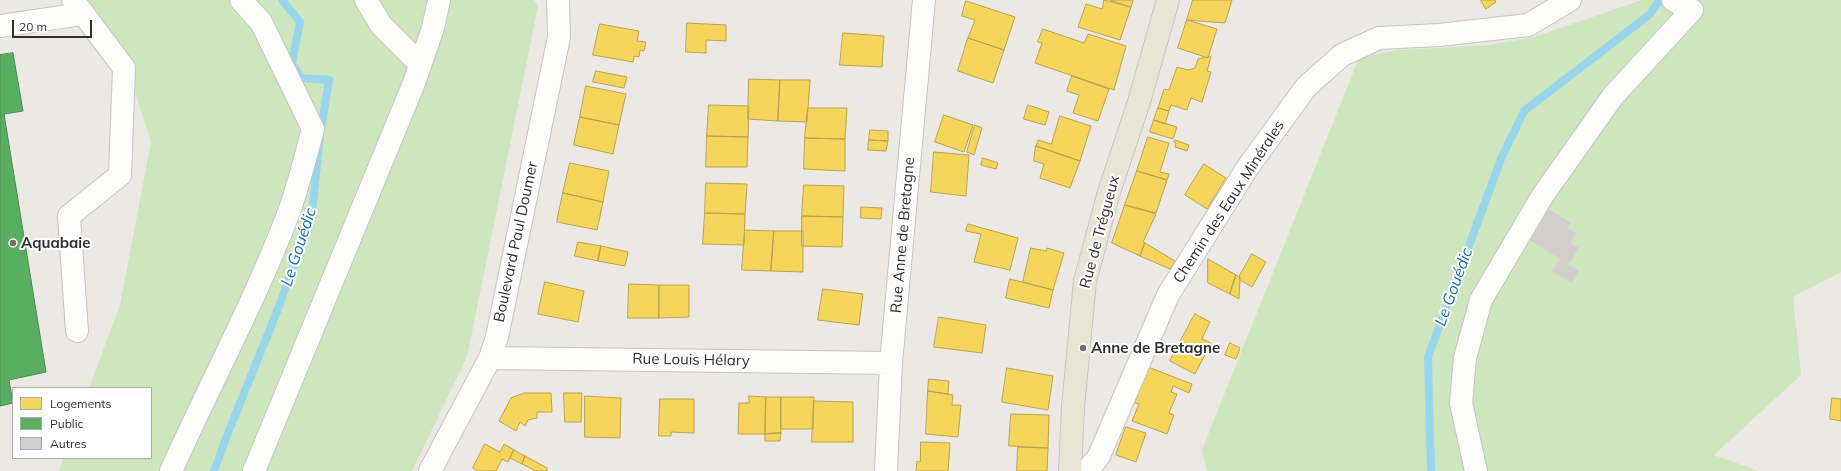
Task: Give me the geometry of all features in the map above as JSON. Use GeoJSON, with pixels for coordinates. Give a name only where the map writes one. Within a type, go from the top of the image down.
{"type":"FeatureCollection","features":[{"type":"Feature","properties":{"kind":"main road","name":"Rue de Trégueux"},"geometry":{"type":"LineString","coordinates":[[1070,471],[1071,436],[1085,281],[1109,192],[1139,102],[1168,0]]}},
{"type":"Feature","properties":{"kind":"street"},"geometry":{"type":"LineString","coordinates":[[171,471],[288,216],[313,130],[261,22],[241,0]]}},
{"type":"Feature","properties":{"kind":"street"},"geometry":{"type":"LineString","coordinates":[[366,0],[381,25],[420,64]]}},
{"type":"Feature","properties":{"kind":"street"},"geometry":{"type":"LineString","coordinates":[[254,471],[420,64],[433,28],[439,0]]}},
{"type":"Feature","properties":{"kind":"street","name":"Boulevard Paul Doumer"},"geometry":{"type":"LineString","coordinates":[[430,471],[490,358],[498,329],[559,37],[558,0]]}},
{"type":"Feature","properties":{"kind":"street","name":"Rue Anne de Bretagne"},"geometry":{"type":"LineString","coordinates":[[886,471],[891,363],[924,0]]}},
{"type":"Feature","properties":{"kind":"street","name":"Chemin des Eaux Minérales"},"geometry":{"type":"LineString","coordinates":[[1087,471],[1098,456],[1168,295],[1248,168],[1306,87],[1342,55],[1379,38],[1439,34],[1528,25],[1570,0]]}},
{"type":"Feature","properties":{"kind":"street"},"geometry":{"type":"LineString","coordinates":[[1476,471],[1461,403],[1464,358],[1481,300],[1543,195],[1680,4]]}},
{"type":"Feature","properties":{"kind":"street"},"geometry":{"type":"LineString","coordinates":[[0,26],[78,7],[124,68],[120,175],[69,216],[77,331]]}},
{"type":"Feature","properties":{"kind":"street","name":"Rue Louis Hélary"},"geometry":{"type":"LineString","coordinates":[[490,358],[891,363]]}},
{"type":"Feature","properties":{"kind":"green space"},"geometry":{"type":"Polygon","coordinates":[[[75,0],[534,0],[538,6],[467,357],[412,471],[59,471],[64,459],[152,459],[152,387],[89,387],[120,305],[151,142],[123,55],[75,0]]]}},
{"type":"Feature","properties":{"kind":"green space"},"geometry":{"type":"Polygon","coordinates":[[[1642,0],[1841,0],[1841,272],[1793,297],[1801,375],[1714,455],[1759,471],[1207,471],[1202,450],[1359,58],[1397,50],[1490,45],[1534,37],[1642,0]]]}},
{"type":"Feature","properties":{"kind":"building: Logements"},"geometry":{"type":"Polygon","coordinates":[[[1104,0],[1131,7],[1120,40],[1078,27],[1086,4],[1102,9],[1104,0]]]}},
{"type":"Feature","properties":{"kind":"building: Logements"},"geometry":{"type":"Polygon","coordinates":[[[1110,0],[1133,0],[1131,7],[1110,0]]]}},
{"type":"Feature","properties":{"kind":"building: Logements"},"geometry":{"type":"Polygon","coordinates":[[[1193,0],[1232,0],[1225,23],[1187,20],[1193,0]]]}},
{"type":"Feature","properties":{"kind":"building: Logements"},"geometry":{"type":"Polygon","coordinates":[[[1481,0],[1495,0],[1496,2],[1486,9],[1481,0]]]}},
{"type":"Feature","properties":{"kind":"building: Logements"},"geometry":{"type":"Polygon","coordinates":[[[966,1],[1015,17],[1004,50],[968,38],[975,20],[962,16],[966,1]]]}},
{"type":"Feature","properties":{"kind":"building: Logements"},"geometry":{"type":"Polygon","coordinates":[[[1187,20],[1217,29],[1208,58],[1178,48],[1187,20]]]}},
{"type":"Feature","properties":{"kind":"building: Logements"},"geometry":{"type":"Polygon","coordinates":[[[687,23],[726,25],[726,41],[706,40],[706,53],[686,52],[687,23]]]}},
{"type":"Feature","properties":{"kind":"building: Logements"},"geometry":{"type":"Polygon","coordinates":[[[600,24],[639,31],[637,41],[646,42],[644,51],[640,50],[639,57],[634,56],[633,62],[593,55],[600,24]]]}},
{"type":"Feature","properties":{"kind":"building: Logements"},"geometry":{"type":"Polygon","coordinates":[[[1043,29],[1084,43],[1088,34],[1126,46],[1114,90],[1035,63],[1042,43],[1038,42],[1043,29]]]}},
{"type":"Feature","properties":{"kind":"building: Logements"},"geometry":{"type":"Polygon","coordinates":[[[843,33],[884,36],[882,67],[840,65],[843,33]]]}},
{"type":"Feature","properties":{"kind":"building: Logements"},"geometry":{"type":"Polygon","coordinates":[[[968,38],[1004,50],[993,83],[958,71],[968,38]]]}},
{"type":"Feature","properties":{"kind":"building: Logements"},"geometry":{"type":"Polygon","coordinates":[[[1211,57],[1207,71],[1211,72],[1202,102],[1191,98],[1187,110],[1171,105],[1169,111],[1158,108],[1164,89],[1169,90],[1177,67],[1188,70],[1195,68],[1198,59],[1211,57]]]}},
{"type":"Feature","properties":{"kind":"building: Logements"},"geometry":{"type":"Polygon","coordinates":[[[596,71],[627,77],[624,88],[593,82],[596,71]]]}},
{"type":"Feature","properties":{"kind":"building: Logements"},"geometry":{"type":"Polygon","coordinates":[[[1072,76],[1109,89],[1098,121],[1073,113],[1079,95],[1067,91],[1072,76]]]}},
{"type":"Feature","properties":{"kind":"building: Logements"},"geometry":{"type":"Polygon","coordinates":[[[749,79],[780,80],[778,121],[748,119],[749,79]]]}},
{"type":"Feature","properties":{"kind":"building: Logements"},"geometry":{"type":"Polygon","coordinates":[[[780,80],[810,80],[807,122],[778,121],[780,80]]]}},
{"type":"Feature","properties":{"kind":"building: Logements"},"geometry":{"type":"Polygon","coordinates":[[[586,86],[626,94],[619,125],[580,117],[586,86]]]}},
{"type":"Feature","properties":{"kind":"building: Logements"},"geometry":{"type":"Polygon","coordinates":[[[709,105],[749,106],[748,137],[707,136],[709,105]]]}},
{"type":"Feature","properties":{"kind":"building: Logements"},"geometry":{"type":"Polygon","coordinates":[[[1028,105],[1049,112],[1045,125],[1024,119],[1028,105]]]}},
{"type":"Feature","properties":{"kind":"building: Logements"},"geometry":{"type":"Polygon","coordinates":[[[808,108],[847,108],[845,139],[805,138],[808,108]]]}},
{"type":"Feature","properties":{"kind":"building: Logements"},"geometry":{"type":"Polygon","coordinates":[[[1158,108],[1169,111],[1165,124],[1154,120],[1158,108]]]}},
{"type":"Feature","properties":{"kind":"building: Logements"},"geometry":{"type":"Polygon","coordinates":[[[944,115],[973,125],[964,152],[935,142],[944,115]]]}},
{"type":"Feature","properties":{"kind":"building: Logements"},"geometry":{"type":"Polygon","coordinates":[[[1060,116],[1091,126],[1080,161],[1036,146],[1038,140],[1051,144],[1060,116]]]}},
{"type":"Feature","properties":{"kind":"building: Logements"},"geometry":{"type":"Polygon","coordinates":[[[580,117],[619,125],[613,154],[574,145],[580,117]]]}},
{"type":"Feature","properties":{"kind":"building: Logements"},"geometry":{"type":"Polygon","coordinates":[[[1154,120],[1177,127],[1173,139],[1150,132],[1154,120]]]}},
{"type":"Feature","properties":{"kind":"building: Logements"},"geometry":{"type":"Polygon","coordinates":[[[975,125],[982,128],[974,155],[967,152],[975,125]]]}},
{"type":"Feature","properties":{"kind":"building: Logements"},"geometry":{"type":"Polygon","coordinates":[[[870,130],[888,131],[888,141],[869,140],[870,130]]]}},
{"type":"Feature","properties":{"kind":"building: Logements"},"geometry":{"type":"Polygon","coordinates":[[[707,136],[748,137],[747,167],[706,167],[707,136]]]}},
{"type":"Feature","properties":{"kind":"building: Logements"},"geometry":{"type":"Polygon","coordinates":[[[1148,137],[1169,143],[1160,172],[1169,174],[1167,180],[1137,171],[1148,137]]]}},
{"type":"Feature","properties":{"kind":"building: Logements"},"geometry":{"type":"Polygon","coordinates":[[[805,138],[845,139],[845,171],[804,169],[805,138]]]}},
{"type":"Feature","properties":{"kind":"building: Logements"},"geometry":{"type":"Polygon","coordinates":[[[869,140],[888,141],[886,151],[868,150],[869,140]]]}},
{"type":"Feature","properties":{"kind":"building: Logements"},"geometry":{"type":"Polygon","coordinates":[[[1175,140],[1189,145],[1187,151],[1175,147],[1175,140]]]}},
{"type":"Feature","properties":{"kind":"building: Logements"},"geometry":{"type":"Polygon","coordinates":[[[1036,146],[1080,161],[1070,188],[1040,178],[1044,164],[1034,161],[1036,146]]]}},
{"type":"Feature","properties":{"kind":"building: Logements"},"geometry":{"type":"Polygon","coordinates":[[[934,152],[969,155],[966,196],[931,192],[934,152]]]}},
{"type":"Feature","properties":{"kind":"building: Logements"},"geometry":{"type":"Polygon","coordinates":[[[983,158],[998,163],[996,169],[981,165],[983,158]]]}},
{"type":"Feature","properties":{"kind":"building: Logements"},"geometry":{"type":"Polygon","coordinates":[[[570,163],[609,171],[603,202],[563,193],[570,163]]]}},
{"type":"Feature","properties":{"kind":"building: Logements"},"geometry":{"type":"Polygon","coordinates":[[[1204,164],[1226,178],[1207,209],[1185,195],[1204,164]]]}},
{"type":"Feature","properties":{"kind":"building: Logements"},"geometry":{"type":"Polygon","coordinates":[[[1137,171],[1167,180],[1156,213],[1125,205],[1137,171]]]}},
{"type":"Feature","properties":{"kind":"building: Logements"},"geometry":{"type":"Polygon","coordinates":[[[706,183],[747,184],[745,214],[705,213],[706,183]]]}},
{"type":"Feature","properties":{"kind":"building: Logements"},"geometry":{"type":"Polygon","coordinates":[[[804,185],[844,186],[843,217],[802,216],[804,185]]]}},
{"type":"Feature","properties":{"kind":"building: Logements"},"geometry":{"type":"Polygon","coordinates":[[[563,193],[603,202],[597,230],[557,222],[563,193]]]}},
{"type":"Feature","properties":{"kind":"building: Logements"},"geometry":{"type":"Polygon","coordinates":[[[1125,205],[1156,214],[1143,242],[1145,243],[1140,256],[1112,243],[1125,205]]]}},
{"type":"Feature","properties":{"kind":"building: Logements"},"geometry":{"type":"Polygon","coordinates":[[[861,207],[882,208],[881,219],[861,218],[861,207]]]}},
{"type":"Feature","properties":{"kind":"building: Logements"},"geometry":{"type":"Polygon","coordinates":[[[705,213],[745,214],[744,245],[703,244],[705,213]]]}},
{"type":"Feature","properties":{"kind":"building: Logements"},"geometry":{"type":"Polygon","coordinates":[[[802,216],[843,217],[842,247],[802,246],[802,216]]]}},
{"type":"Feature","properties":{"kind":"building: Logements"},"geometry":{"type":"Polygon","coordinates":[[[968,224],[1018,238],[1010,270],[974,262],[981,234],[966,231],[968,224]]]}},
{"type":"Feature","properties":{"kind":"building: Logements"},"geometry":{"type":"Polygon","coordinates":[[[745,230],[774,231],[771,271],[742,270],[745,230]]]}},
{"type":"Feature","properties":{"kind":"building: Logements"},"geometry":{"type":"Polygon","coordinates":[[[774,231],[803,231],[803,272],[771,271],[774,231]]]}},
{"type":"Feature","properties":{"kind":"building: Logements"},"geometry":{"type":"Polygon","coordinates":[[[578,242],[601,246],[598,261],[575,256],[578,242]]]}},
{"type":"Feature","properties":{"kind":"building: Logements"},"geometry":{"type":"Polygon","coordinates":[[[1145,243],[1175,261],[1170,269],[1140,256],[1145,243]]]}},
{"type":"Feature","properties":{"kind":"building: Logements"},"geometry":{"type":"Polygon","coordinates":[[[601,246],[628,252],[625,266],[598,261],[601,246]]]}},
{"type":"Feature","properties":{"kind":"building: Logements"},"geometry":{"type":"Polygon","coordinates":[[[1031,248],[1046,251],[1047,248],[1064,253],[1053,290],[1023,282],[1031,248]]]}},
{"type":"Feature","properties":{"kind":"building: Logements"},"geometry":{"type":"Polygon","coordinates":[[[1252,254],[1266,262],[1252,287],[1240,280],[1239,277],[1252,254]]]}},
{"type":"Feature","properties":{"kind":"building: Logements"},"geometry":{"type":"Polygon","coordinates":[[[1208,259],[1236,275],[1230,294],[1208,283],[1208,259]]]}},
{"type":"Feature","properties":{"kind":"building: Logements"},"geometry":{"type":"Polygon","coordinates":[[[1236,275],[1240,277],[1239,299],[1230,294],[1236,275]]]}},
{"type":"Feature","properties":{"kind":"building: Logements"},"geometry":{"type":"Polygon","coordinates":[[[1010,279],[1053,290],[1049,308],[1006,298],[1010,279]]]}},
{"type":"Feature","properties":{"kind":"building: Logements"},"geometry":{"type":"Polygon","coordinates":[[[545,282],[584,291],[578,322],[538,314],[545,282]]]}},
{"type":"Feature","properties":{"kind":"building: Logements"},"geometry":{"type":"Polygon","coordinates":[[[629,284],[659,285],[659,318],[628,318],[629,284]]]}},
{"type":"Feature","properties":{"kind":"building: Logements"},"geometry":{"type":"Polygon","coordinates":[[[659,285],[689,285],[689,317],[659,318],[659,285]]]}},
{"type":"Feature","properties":{"kind":"building: Logements"},"geometry":{"type":"Polygon","coordinates":[[[823,289],[863,294],[859,325],[818,320],[823,289]]]}},
{"type":"Feature","properties":{"kind":"building: Logements"},"geometry":{"type":"Polygon","coordinates":[[[1195,314],[1210,322],[1202,339],[1211,343],[1195,374],[1170,361],[1195,314]]]}},
{"type":"Feature","properties":{"kind":"building: Logements"},"geometry":{"type":"Polygon","coordinates":[[[939,317],[986,325],[982,353],[934,347],[939,317]]]}},
{"type":"Feature","properties":{"kind":"building: Logements"},"geometry":{"type":"Polygon","coordinates":[[[1230,343],[1240,348],[1236,359],[1225,355],[1230,343]]]}},
{"type":"Feature","properties":{"kind":"building: Logements"},"geometry":{"type":"Polygon","coordinates":[[[1148,367],[1192,384],[1189,393],[1173,386],[1171,392],[1177,394],[1169,413],[1174,415],[1167,434],[1132,421],[1139,404],[1135,403],[1148,367]]]}},
{"type":"Feature","properties":{"kind":"building: Logements"},"geometry":{"type":"Polygon","coordinates":[[[1007,368],[1053,376],[1048,410],[1002,402],[1007,368]]]}},
{"type":"Feature","properties":{"kind":"building: Logements"},"geometry":{"type":"Polygon","coordinates":[[[929,379],[949,381],[948,394],[928,391],[929,379]]]}},
{"type":"Feature","properties":{"kind":"building: Logements"},"geometry":{"type":"Polygon","coordinates":[[[928,391],[953,395],[952,405],[961,405],[958,437],[926,434],[928,391]]]}},
{"type":"Feature","properties":{"kind":"building: Logements"},"geometry":{"type":"Polygon","coordinates":[[[525,393],[551,393],[552,412],[537,412],[537,418],[528,420],[525,426],[520,422],[516,431],[499,421],[511,398],[525,393]]]}},
{"type":"Feature","properties":{"kind":"building: Logements"},"geometry":{"type":"Polygon","coordinates":[[[564,393],[582,393],[581,422],[565,422],[564,393]]]}},
{"type":"Feature","properties":{"kind":"building: Logements"},"geometry":{"type":"Polygon","coordinates":[[[585,396],[621,398],[620,438],[585,437],[585,396]]]}},
{"type":"Feature","properties":{"kind":"building: Logements"},"geometry":{"type":"Polygon","coordinates":[[[749,396],[766,397],[765,434],[738,434],[739,403],[749,403],[749,396]]]}},
{"type":"Feature","properties":{"kind":"building: Logements"},"geometry":{"type":"Polygon","coordinates":[[[766,397],[781,397],[781,433],[765,434],[766,397]]]}},
{"type":"Feature","properties":{"kind":"building: Logements"},"geometry":{"type":"Polygon","coordinates":[[[781,397],[814,397],[813,429],[781,429],[781,397]]]}},
{"type":"Feature","properties":{"kind":"building: Logements"},"geometry":{"type":"Polygon","coordinates":[[[1832,398],[1841,399],[1841,421],[1830,419],[1832,398]]]}},
{"type":"Feature","properties":{"kind":"building: Logements"},"geometry":{"type":"Polygon","coordinates":[[[660,399],[694,399],[694,433],[671,432],[671,436],[659,436],[660,399]]]}},
{"type":"Feature","properties":{"kind":"building: Logements"},"geometry":{"type":"Polygon","coordinates":[[[814,401],[853,402],[853,442],[812,442],[814,401]]]}},
{"type":"Feature","properties":{"kind":"building: Logements"},"geometry":{"type":"Polygon","coordinates":[[[1011,414],[1049,415],[1048,448],[1009,446],[1011,414]]]}},
{"type":"Feature","properties":{"kind":"building: Logements"},"geometry":{"type":"Polygon","coordinates":[[[1126,427],[1146,433],[1136,462],[1116,455],[1126,427]]]}},
{"type":"Feature","properties":{"kind":"building: Logements"},"geometry":{"type":"Polygon","coordinates":[[[781,433],[780,441],[765,441],[765,434],[781,433]]]}},
{"type":"Feature","properties":{"kind":"building: Logements"},"geometry":{"type":"Polygon","coordinates":[[[921,442],[950,443],[948,471],[916,471],[917,461],[920,462],[921,442]]]}},
{"type":"Feature","properties":{"kind":"building: Logements"},"geometry":{"type":"Polygon","coordinates":[[[485,444],[500,452],[504,444],[514,450],[508,462],[502,459],[496,471],[478,471],[473,468],[485,444]]]}},
{"type":"Feature","properties":{"kind":"building: Logements"},"geometry":{"type":"Polygon","coordinates":[[[1018,447],[1048,448],[1047,471],[1017,471],[1018,447]]]}},
{"type":"Feature","properties":{"kind":"building: Logements"},"geometry":{"type":"Polygon","coordinates":[[[514,450],[525,456],[522,464],[510,458],[514,450]]]}},
{"type":"Feature","properties":{"kind":"building: Logements"},"geometry":{"type":"Polygon","coordinates":[[[525,456],[547,468],[547,471],[536,471],[522,464],[525,456]]]}},
{"type":"Feature","properties":{"kind":"building: Public","name":"Aquabaie"},"geometry":{"type":"Polygon","coordinates":[[[13,53],[23,111],[4,114],[46,372],[9,380],[12,403],[0,406],[0,55],[13,53]]]}},
{"type":"Feature","properties":{"kind":"building: Autres"},"geometry":{"type":"Polygon","coordinates":[[[1547,208],[1571,223],[1567,228],[1576,233],[1570,243],[1579,248],[1568,265],[1579,271],[1572,283],[1552,271],[1560,259],[1528,239],[1547,208]]]}},
{"type":"Feature","properties":{"kind":"waterway","name":"Le Gouédic"},"geometry":{"type":"LineString","coordinates":[[214,471],[278,309],[312,213],[320,135],[329,80],[301,78],[292,63],[300,22],[282,0]]}},
{"type":"Feature","properties":{"kind":"waterway","name":"Le Gouédic"},"geometry":{"type":"LineString","coordinates":[[1431,471],[1428,357],[1501,159],[1524,111],[1649,15],[1660,0]]}},
{"type":"Feature","properties":{"kind":"place","name":"Aquabaie"},"geometry":{"type":"Point","coordinates":[13,243]}},
{"type":"Feature","properties":{"kind":"place","name":"Anne de Bretagne"},"geometry":{"type":"Point","coordinates":[1083,348]}}]}
